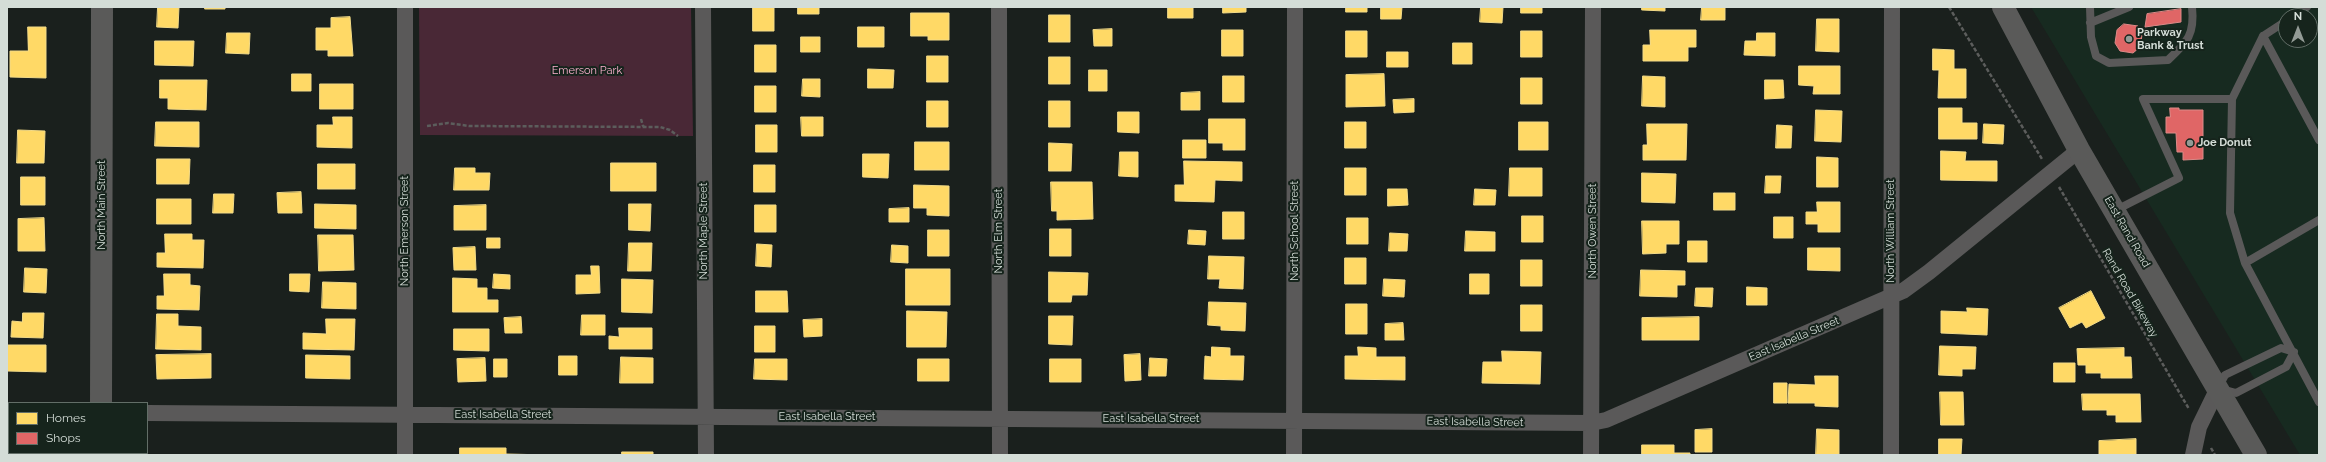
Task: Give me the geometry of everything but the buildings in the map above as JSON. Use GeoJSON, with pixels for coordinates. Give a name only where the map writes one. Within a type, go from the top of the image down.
{"type":"FeatureCollection","features":[{"type":"Feature","properties":{"kind":"main road","name":"North Main Street"},"geometry":{"type":"LineString","coordinates":[[101,402],[102,7]]}},
{"type":"Feature","properties":{"kind":"main road","name":"East Rand Road"},"geometry":{"type":"LineString","coordinates":[[2003,7],[2079,150],[2256,455]]}},
{"type":"Feature","properties":{"kind":"street","name":"North Emerson Street"},"geometry":{"type":"LineString","coordinates":[[404,455],[405,7]]}},
{"type":"Feature","properties":{"kind":"street","name":"North Maple Street"},"geometry":{"type":"LineString","coordinates":[[703,7],[706,455]]}},
{"type":"Feature","properties":{"kind":"street","name":"North Elm Street"},"geometry":{"type":"LineString","coordinates":[[999,7],[1000,455]]}},
{"type":"Feature","properties":{"kind":"street","name":"North School Street"},"geometry":{"type":"LineString","coordinates":[[1294,455],[1295,7]]}},
{"type":"Feature","properties":{"kind":"street","name":"North Owen Street"},"geometry":{"type":"LineString","coordinates":[[1591,455],[1593,7]]}},
{"type":"Feature","properties":{"kind":"street","name":"North William Street"},"geometry":{"type":"LineString","coordinates":[[1891,455],[1892,7]]}},
{"type":"Feature","properties":{"kind":"street","name":"East Isabella Street"},"geometry":{"type":"LineString","coordinates":[[148,413],[1591,423],[1606,420],[1891,297],[1925,275],[2079,150]]}},
{"type":"Feature","properties":{"kind":"street"},"geometry":{"type":"LineString","coordinates":[[2193,455],[2199,427],[2218,388]]}},
{"type":"Feature","properties":{"kind":"lane"},"geometry":{"type":"LineString","coordinates":[[2090,7],[2090,37],[2096,56],[2109,63],[2168,60],[2185,44],[2194,24],[2192,7]]}},
{"type":"Feature","properties":{"kind":"lane"},"geometry":{"type":"LineString","coordinates":[[2090,23],[2129,7]]}},
{"type":"Feature","properties":{"kind":"lane"},"geometry":{"type":"LineString","coordinates":[[2278,26],[2263,36],[2232,99],[2230,214],[2245,263],[2294,352],[2319,402]]}},
{"type":"Feature","properties":{"kind":"lane"},"geometry":{"type":"LineString","coordinates":[[2263,36],[2319,140]]}},
{"type":"Feature","properties":{"kind":"lane"},"geometry":{"type":"LineString","coordinates":[[2115,210],[2180,178],[2143,99],[2232,99]]}},
{"type":"Feature","properties":{"kind":"lane"},"geometry":{"type":"LineString","coordinates":[[2245,263],[2319,220]]}},
{"type":"Feature","properties":{"kind":"lane"},"geometry":{"type":"LineString","coordinates":[[2281,348],[2294,352],[2286,367],[2236,393],[2218,388],[2225,375],[2281,348]]}},
{"type":"Feature","properties":{"kind":"path"},"geometry":{"type":"LineString","coordinates":[[1949,7],[2043,160]]}},
{"type":"Feature","properties":{"kind":"path"},"geometry":{"type":"LineString","coordinates":[[641,119],[642,124],[648,128]]}},
{"type":"Feature","properties":{"kind":"path"},"geometry":{"type":"LineString","coordinates":[[427,126],[448,123],[469,126],[666,128],[678,136]]}},
{"type":"Feature","properties":{"kind":"path","name":"Rand Road Bikeway"},"geometry":{"type":"LineString","coordinates":[[2059,186],[2188,408]]}},
{"type":"Feature","properties":{"kind":"shaded area"},"geometry":{"type":"Polygon","coordinates":[[[2031,7],[2319,7],[2319,455],[2300,455],[2031,7]]]}},
{"type":"Feature","properties":{"kind":"green space","name":"Emerson Park"},"geometry":{"type":"Polygon","coordinates":[[[419,7],[691,7],[693,136],[420,135],[419,7]]]}},
{"type":"Feature","properties":{"kind":"place","name":"Parkway Bank & Trust"},"geometry":{"type":"Point","coordinates":[2129,39]}},
{"type":"Feature","properties":{"kind":"place","name":"Joe Donut"},"geometry":{"type":"Point","coordinates":[2190,143]}}]}
